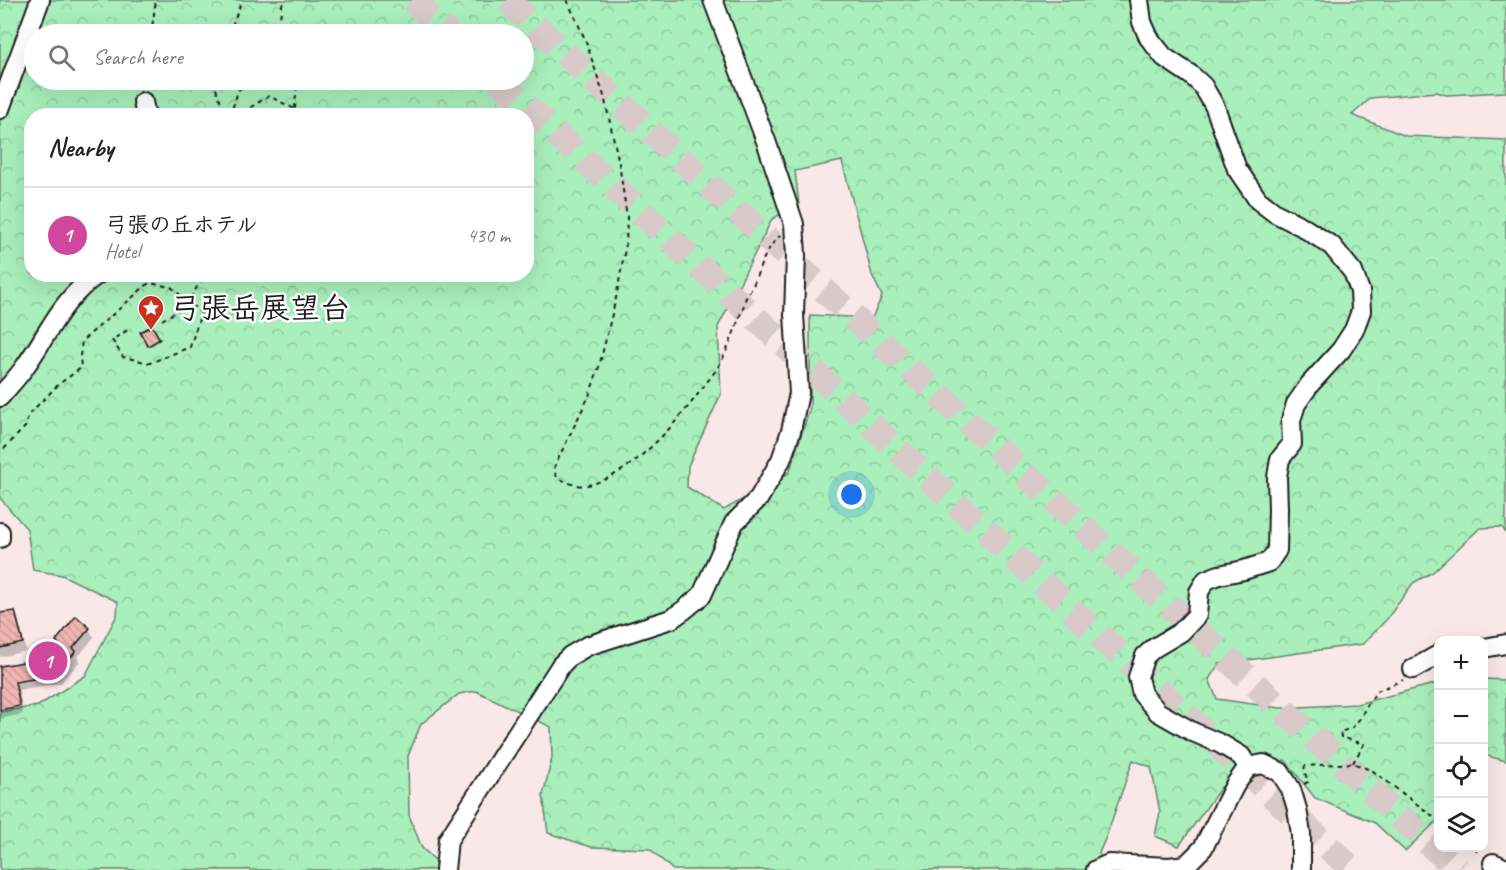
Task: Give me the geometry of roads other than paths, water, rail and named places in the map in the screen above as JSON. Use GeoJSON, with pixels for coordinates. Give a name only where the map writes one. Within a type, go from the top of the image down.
{"type":"FeatureCollection","features":[{"type":"Feature","properties":{"kind":"street"},"geometry":{"type":"LineString","coordinates":[[31,24],[40,0]]}},
{"type":"Feature","properties":{"kind":"street"},"geometry":{"type":"LineString","coordinates":[[445,870],[448,840],[561,664],[587,646],[670,619],[702,595],[734,523],[759,498],[781,460],[791,431],[799,393],[794,315],[796,255],[794,224],[766,141],[713,0]]}},
{"type":"Feature","properties":{"kind":"street"},"geometry":{"type":"LineString","coordinates":[[1139,0],[1142,22],[1149,38],[1164,57],[1203,86],[1215,107],[1237,169],[1258,200],[1275,213],[1332,246],[1353,272],[1360,291],[1361,311],[1354,330],[1341,350],[1310,384],[1296,404],[1291,420],[1292,444],[1280,459],[1277,477],[1277,550],[1269,562],[1206,580],[1199,592],[1197,615],[1181,632],[1145,656],[1138,678],[1142,694],[1158,712],[1241,756],[1248,767]]}},
{"type":"Feature","properties":{"kind":"street"},"geometry":{"type":"LineString","coordinates":[[0,109],[24,44]]}},
{"type":"Feature","properties":{"kind":"street"},"geometry":{"type":"LineString","coordinates":[[0,397],[24,368],[62,307],[88,282]]}},
{"type":"Feature","properties":{"kind":"street"},"geometry":{"type":"LineString","coordinates":[[0,532],[0,538]]}},
{"type":"Feature","properties":{"kind":"street"},"geometry":{"type":"LineString","coordinates":[[1488,647],[1506,644]]}},
{"type":"Feature","properties":{"kind":"street"},"geometry":{"type":"LineString","coordinates":[[1413,669],[1434,657]]}},
{"type":"Feature","properties":{"kind":"street"},"geometry":{"type":"LineString","coordinates":[[1096,870],[1109,864],[1169,867],[1186,865],[1203,848],[1235,785],[1248,767],[1263,764],[1280,772],[1292,789],[1301,834],[1301,870]]}},
{"type":"Feature","properties":{"kind":"tunnel"},"geometry":{"type":"LineString","coordinates":[[412,0],[438,24]]}},
{"type":"Feature","properties":{"kind":"tunnel"},"geometry":{"type":"LineString","coordinates":[[507,0],[533,24]]}},
{"type":"Feature","properties":{"kind":"tunnel"},"geometry":{"type":"LineString","coordinates":[[534,25],[1458,870]]}},
{"type":"Feature","properties":{"kind":"tunnel"},"geometry":{"type":"LineString","coordinates":[[509,90],[528,108]]}},
{"type":"Feature","properties":{"kind":"tunnel"},"geometry":{"type":"LineString","coordinates":[[534,113],[1353,870]]}},
{"type":"Feature","properties":{"kind":"place","name":"弓張岳展望台"},"geometry":{"type":"Point","coordinates":[151,331]}},
{"type":"Feature","properties":{"kind":"place","name":"弓張の丘ホテル"},"geometry":{"type":"Point","coordinates":[48,661]}}]}
